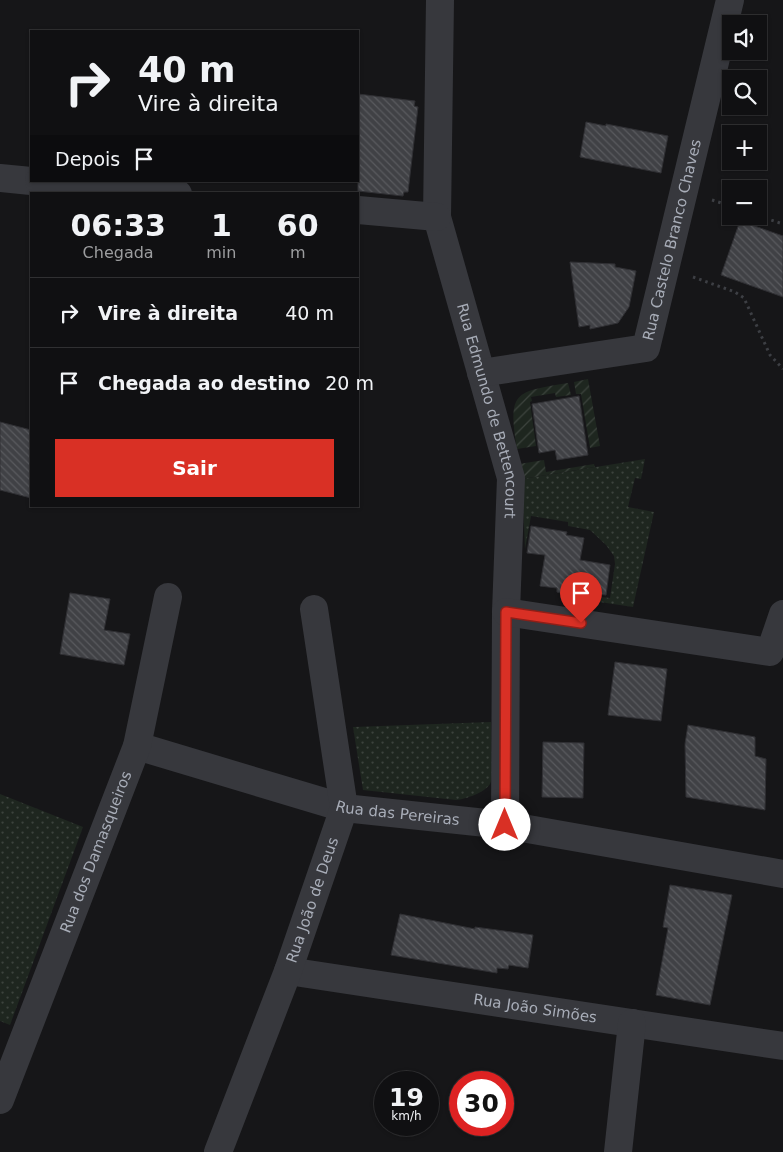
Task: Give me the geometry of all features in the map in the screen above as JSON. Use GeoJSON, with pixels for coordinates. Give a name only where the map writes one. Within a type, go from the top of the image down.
{"type":"FeatureCollection","features":[{"type":"Feature","properties":{"kind":"street","name":"Rua Edmundo de Bettencourt"},"geometry":{"type":"LineString","coordinates":[[440,0],[437,217],[511,478],[506,612],[505,825]]}},
{"type":"Feature","properties":{"kind":"street","name":"Rua Castelo Branco Chaves"},"geometry":{"type":"LineString","coordinates":[[481,374],[646,348],[730,0]]}},
{"type":"Feature","properties":{"kind":"street"},"geometry":{"type":"LineString","coordinates":[[0,178],[30,181]]}},
{"type":"Feature","properties":{"kind":"street"},"geometry":{"type":"LineString","coordinates":[[50,182],[157,192]]}},
{"type":"Feature","properties":{"kind":"street"},"geometry":{"type":"LineString","coordinates":[[359,210],[437,217]]}},
{"type":"Feature","properties":{"kind":"street","name":"Rua dos Damasqueiros"},"geometry":{"type":"LineString","coordinates":[[0,1100],[137,746],[168,597]]}},
{"type":"Feature","properties":{"kind":"street","name":"Rua João de Deus"},"geometry":{"type":"LineString","coordinates":[[218,1152],[288,971],[344,808],[314,609]]}},
{"type":"Feature","properties":{"kind":"street"},"geometry":{"type":"LineString","coordinates":[[506,612],[770,652],[783,614]]}},
{"type":"Feature","properties":{"kind":"street","name":"Rua das Pereiras"},"geometry":{"type":"LineString","coordinates":[[137,746],[344,808],[505,825],[783,874]]}},
{"type":"Feature","properties":{"kind":"street","name":"Rua João Simões"},"geometry":{"type":"LineString","coordinates":[[288,971],[783,1046]]}},
{"type":"Feature","properties":{"kind":"street"},"geometry":{"type":"LineString","coordinates":[[618,1152],[632,1023]]}},
{"type":"Feature","properties":{"kind":"path"},"geometry":{"type":"LineString","coordinates":[[767,219],[783,224]]}},
{"type":"Feature","properties":{"kind":"path"},"geometry":{"type":"LineString","coordinates":[[685,274],[735,292],[744,298],[770,355],[783,369]]}},
{"type":"Feature","properties":{"kind":"shaded area"},"geometry":{"type":"Polygon","coordinates":[[[588,379],[600,446],[590,448],[581,394],[576,394],[574,382],[588,379]]]}},
{"type":"Feature","properties":{"kind":"shaded area"},"geometry":{"type":"Polygon","coordinates":[[[568,383],[571,395],[556,397],[555,393],[531,397],[532,401],[530,402],[536,446],[517,449],[514,415],[515,405],[519,398],[536,389],[568,383]]]}},
{"type":"Feature","properties":{"kind":"shaded area"},"geometry":{"type":"Polygon","coordinates":[[[645,459],[641,479],[635,478],[628,507],[654,512],[633,607],[573,598],[573,594],[610,598],[615,564],[614,556],[606,545],[590,530],[568,526],[568,522],[531,516],[525,549],[522,479],[645,459]]]}},
{"type":"Feature","properties":{"kind":"shaded area"},"geometry":{"type":"Polygon","coordinates":[[[544,460],[546,472],[594,464],[595,467],[522,479],[519,464],[544,460]]]}},
{"type":"Feature","properties":{"kind":"shaded area"},"geometry":{"type":"Polygon","coordinates":[[[491,722],[492,778],[490,784],[479,793],[456,800],[363,790],[353,727],[491,722]]]}},
{"type":"Feature","properties":{"kind":"shaded area"},"geometry":{"type":"Polygon","coordinates":[[[0,794],[83,827],[10,1025],[0,1021],[0,794]]]}},
{"type":"Feature","properties":{"kind":"building"},"geometry":{"type":"Polygon","coordinates":[[[359,94],[415,101],[414,106],[418,107],[408,192],[404,192],[403,196],[358,191],[359,94]]]}},
{"type":"Feature","properties":{"kind":"building"},"geometry":{"type":"Polygon","coordinates":[[[586,122],[668,136],[661,173],[580,157],[586,122]]]}},
{"type":"Feature","properties":{"kind":"building"},"geometry":{"type":"Polygon","coordinates":[[[739,225],[751,225],[783,236],[783,297],[721,275],[739,225]]]}},
{"type":"Feature","properties":{"kind":"building"},"geometry":{"type":"Polygon","coordinates":[[[570,262],[615,264],[615,267],[636,271],[629,307],[618,323],[590,329],[590,325],[579,327],[570,262]]]}},
{"type":"Feature","properties":{"kind":"building"},"geometry":{"type":"Polygon","coordinates":[[[579,396],[588,455],[557,460],[555,450],[539,453],[532,404],[579,396]]]}},
{"type":"Feature","properties":{"kind":"building"},"geometry":{"type":"Polygon","coordinates":[[[0,422],[30,430],[30,498],[0,490],[0,422]]]}},
{"type":"Feature","properties":{"kind":"building"},"geometry":{"type":"Polygon","coordinates":[[[531,526],[567,532],[566,535],[584,538],[580,560],[610,565],[606,595],[587,593],[587,600],[557,592],[557,588],[540,586],[545,555],[527,553],[531,526]]]}},
{"type":"Feature","properties":{"kind":"building"},"geometry":{"type":"Polygon","coordinates":[[[70,593],[110,599],[104,630],[130,634],[124,665],[60,654],[70,593]]]}},
{"type":"Feature","properties":{"kind":"building"},"geometry":{"type":"Polygon","coordinates":[[[615,662],[667,669],[661,721],[608,715],[615,662]]]}},
{"type":"Feature","properties":{"kind":"building"},"geometry":{"type":"Polygon","coordinates":[[[688,725],[755,737],[755,756],[766,759],[765,810],[686,797],[685,744],[688,725]]]}},
{"type":"Feature","properties":{"kind":"building"},"geometry":{"type":"Polygon","coordinates":[[[543,742],[584,743],[583,798],[542,797],[543,742]]]}},
{"type":"Feature","properties":{"kind":"building"},"geometry":{"type":"Polygon","coordinates":[[[670,885],[732,895],[710,1005],[656,995],[668,928],[663,927],[670,885]]]}},
{"type":"Feature","properties":{"kind":"building"},"geometry":{"type":"Polygon","coordinates":[[[400,914],[475,929],[475,927],[533,935],[528,968],[509,965],[508,969],[497,968],[497,973],[391,955],[400,914]]]}},
{"type":"Feature","properties":{"kind":"route"},"geometry":{"type":"LineString","coordinates":[[505,825],[506,612],[581,623]]}}]}
